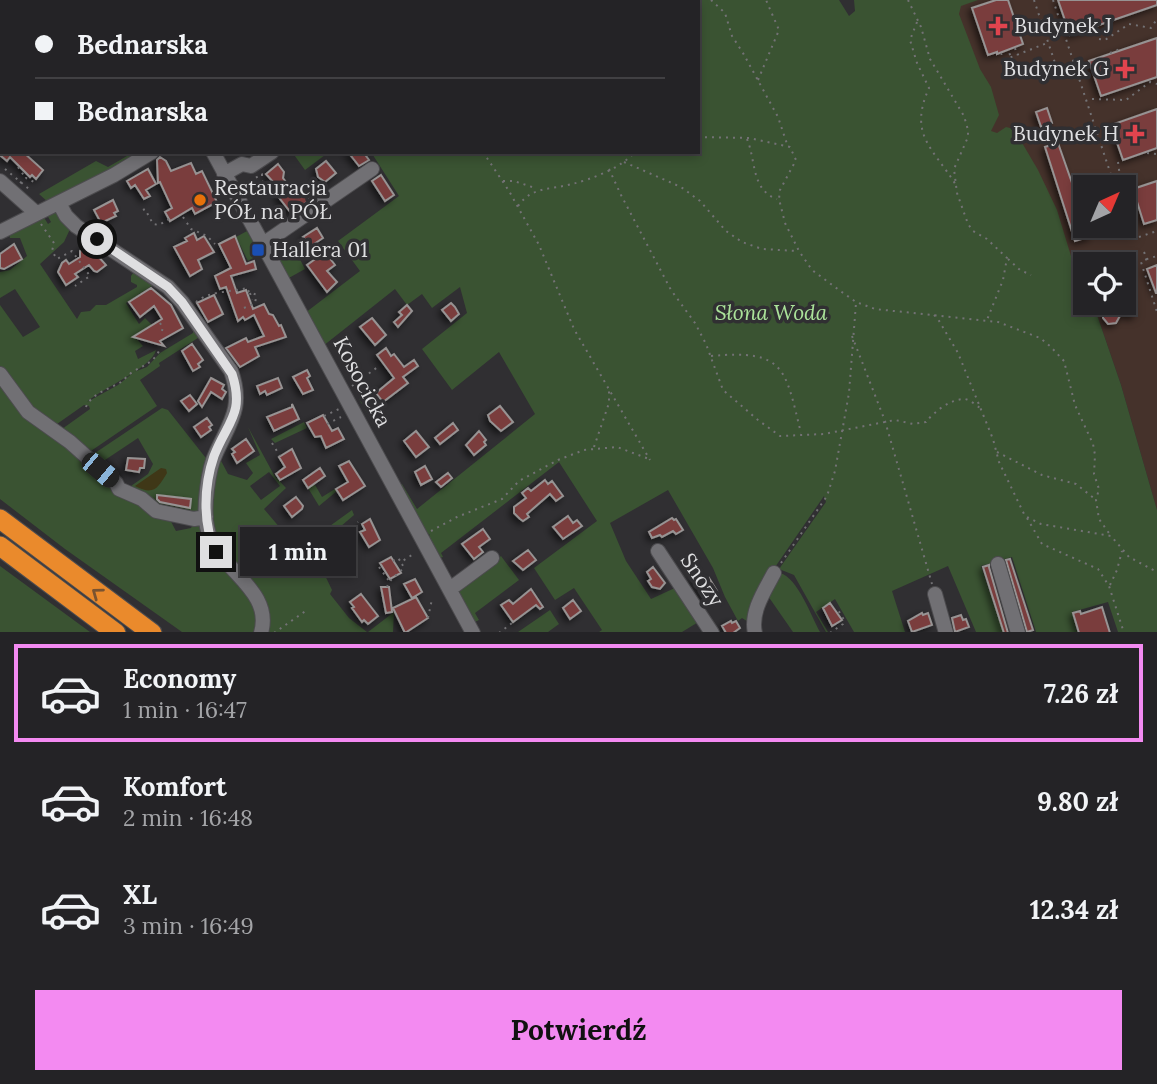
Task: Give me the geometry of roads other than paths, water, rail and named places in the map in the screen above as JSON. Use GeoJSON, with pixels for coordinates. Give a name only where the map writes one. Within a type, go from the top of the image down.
{"type":"FeatureCollection","features":[{"type":"Feature","properties":{"kind":"highway"},"geometry":{"type":"LineString","coordinates":[[0,519],[152,632]]}},
{"type":"Feature","properties":{"kind":"highway"},"geometry":{"type":"LineString","coordinates":[[0,546],[116,632]]}},
{"type":"Feature","properties":{"kind":"street"},"geometry":{"type":"LineString","coordinates":[[0,232],[38,218],[59,203],[149,154]]}},
{"type":"Feature","properties":{"kind":"street","name":"Kosocicka"},"geometry":{"type":"LineString","coordinates":[[214,154],[420,543],[450,589],[473,632]]}},
{"type":"Feature","properties":{"kind":"street"},"geometry":{"type":"LineString","coordinates":[[224,174],[242,164],[251,166],[269,154]]}},
{"type":"Feature","properties":{"kind":"street"},"geometry":{"type":"LineString","coordinates":[[263,244],[372,169]]}},
{"type":"Feature","properties":{"kind":"street"},"geometry":{"type":"LineString","coordinates":[[3,175],[38,218]]}},
{"type":"Feature","properties":{"kind":"street"},"geometry":{"type":"LineString","coordinates":[[59,203],[76,226],[168,287],[182,302],[231,372],[235,383],[236,408],[210,470],[206,527],[215,550],[252,590],[262,605],[264,617],[261,632]]}},
{"type":"Feature","properties":{"kind":"street"},"geometry":{"type":"LineString","coordinates":[[0,374],[28,412],[70,442],[116,483],[119,489],[142,499],[161,513],[194,519],[206,517]]}},
{"type":"Feature","properties":{"kind":"street","name":"Snozy"},"geometry":{"type":"LineString","coordinates":[[658,551],[712,632]]}},
{"type":"Feature","properties":{"kind":"street"},"geometry":{"type":"LineString","coordinates":[[450,589],[492,558]]}},
{"type":"Feature","properties":{"kind":"street"},"geometry":{"type":"LineString","coordinates":[[998,564],[1018,632]]}},
{"type":"Feature","properties":{"kind":"street"},"geometry":{"type":"LineString","coordinates":[[755,632],[753,623],[757,608],[774,573]]}},
{"type":"Feature","properties":{"kind":"street"},"geometry":{"type":"LineString","coordinates":[[934,594],[946,632]]}},
{"type":"Feature","properties":{"kind":"place","name":"Budynek J"},"geometry":{"type":"Point","coordinates":[998,26]}},
{"type":"Feature","properties":{"kind":"place","name":"Budynek G"},"geometry":{"type":"Point","coordinates":[1125,69]}},
{"type":"Feature","properties":{"kind":"place","name":"Budynek H"},"geometry":{"type":"Point","coordinates":[1135,134]}},
{"type":"Feature","properties":{"kind":"place","name":"Restauracja PÓŁ na PÓŁ"},"geometry":{"type":"Point","coordinates":[200,200]}},
{"type":"Feature","properties":{"kind":"place","name":"Hallera 01"},"geometry":{"type":"Point","coordinates":[258,250]}},
{"type":"Feature","properties":{"kind":"park label","name":"Słona Woda"},"geometry":{"type":"Point","coordinates":[771,313]}}]}
